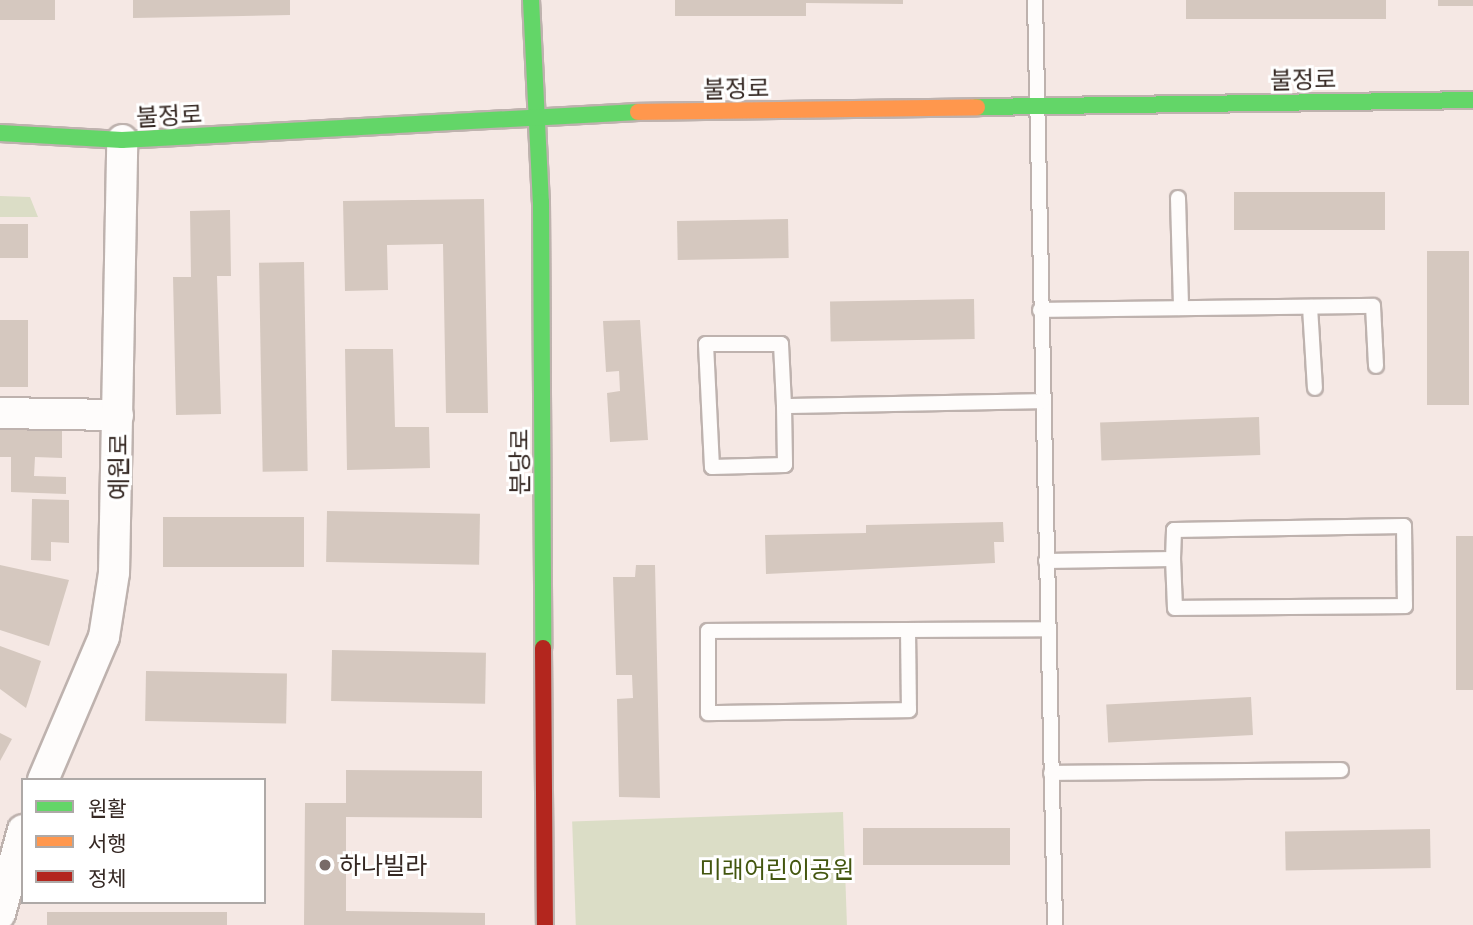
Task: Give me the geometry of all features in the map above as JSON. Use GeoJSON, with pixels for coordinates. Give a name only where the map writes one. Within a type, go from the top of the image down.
{"type":"FeatureCollection","features":[{"type":"Feature","properties":{"kind":"main road","name":"분당로"},"geometry":{"type":"LineString","coordinates":[[531,0],[538,117],[545,925]]}},
{"type":"Feature","properties":{"kind":"main road","name":"불정로"},"geometry":{"type":"LineString","coordinates":[[0,133],[122,140],[538,117],[1473,100]]}},
{"type":"Feature","properties":{"kind":"street","name":"예원로"},"geometry":{"type":"LineString","coordinates":[[44,778],[104,637],[118,520],[122,140]]}},
{"type":"Feature","properties":{"kind":"street"},"geometry":{"type":"LineString","coordinates":[[0,413],[118,415]]}},
{"type":"Feature","properties":{"kind":"street"},"geometry":{"type":"LineString","coordinates":[[0,914],[21,837]]}},
{"type":"Feature","properties":{"kind":"lane"},"geometry":{"type":"LineString","coordinates":[[1035,0],[1034,106],[1055,925]]}},
{"type":"Feature","properties":{"kind":"lane"},"geometry":{"type":"LineString","coordinates":[[1178,198],[1181,308]]}},
{"type":"Feature","properties":{"kind":"lane"},"geometry":{"type":"LineString","coordinates":[[1040,310],[1373,306],[1376,366]]}},
{"type":"Feature","properties":{"kind":"lane"},"geometry":{"type":"LineString","coordinates":[[1310,307],[1315,388]]}},
{"type":"Feature","properties":{"kind":"lane"},"geometry":{"type":"LineString","coordinates":[[706,344],[781,344],[783,406],[785,465],[712,467],[706,344]]}},
{"type":"Feature","properties":{"kind":"lane"},"geometry":{"type":"LineString","coordinates":[[783,406],[1042,401]]}},
{"type":"Feature","properties":{"kind":"lane"},"geometry":{"type":"LineString","coordinates":[[1404,526],[1405,606],[1175,608],[1173,559],[1174,530],[1404,526]]}},
{"type":"Feature","properties":{"kind":"lane"},"geometry":{"type":"LineString","coordinates":[[1046,561],[1173,559]]}},
{"type":"Feature","properties":{"kind":"lane"},"geometry":{"type":"LineString","coordinates":[[908,630],[909,710],[708,713],[708,631],[1048,629]]}},
{"type":"Feature","properties":{"kind":"lane"},"geometry":{"type":"LineString","coordinates":[[1051,773],[1341,770]]}},
{"type":"Feature","properties":{"kind":"green space"},"geometry":{"type":"Polygon","coordinates":[[[0,196],[30,197],[38,217],[0,217],[0,196]]]}},
{"type":"Feature","properties":{"kind":"green space","name":"미래어린이공원"},"geometry":{"type":"Polygon","coordinates":[[[843,812],[847,925],[576,925],[572,821],[843,812]]]}},
{"type":"Feature","properties":{"kind":"building"},"geometry":{"type":"Polygon","coordinates":[[[0,0],[55,0],[55,20],[0,20],[0,0]]]}},
{"type":"Feature","properties":{"kind":"building"},"geometry":{"type":"Polygon","coordinates":[[[133,0],[290,0],[290,15],[133,18],[133,0]]]}},
{"type":"Feature","properties":{"kind":"building"},"geometry":{"type":"Polygon","coordinates":[[[675,0],[903,0],[903,4],[806,3],[806,16],[675,16],[675,0]]]}},
{"type":"Feature","properties":{"kind":"building"},"geometry":{"type":"Polygon","coordinates":[[[1186,0],[1386,0],[1386,19],[1186,19],[1186,0]]]}},
{"type":"Feature","properties":{"kind":"building"},"geometry":{"type":"Polygon","coordinates":[[[1438,0],[1473,0],[1473,6],[1438,6],[1438,0]]]}},
{"type":"Feature","properties":{"kind":"building"},"geometry":{"type":"Polygon","coordinates":[[[1234,192],[1385,192],[1385,230],[1234,230],[1234,192]]]}},
{"type":"Feature","properties":{"kind":"building"},"geometry":{"type":"Polygon","coordinates":[[[484,199],[488,413],[446,413],[443,244],[387,245],[388,290],[345,291],[343,201],[484,199]]]}},
{"type":"Feature","properties":{"kind":"building"},"geometry":{"type":"Polygon","coordinates":[[[230,210],[231,276],[217,276],[221,414],[176,415],[173,277],[191,277],[190,211],[230,210]]]}},
{"type":"Feature","properties":{"kind":"building"},"geometry":{"type":"Polygon","coordinates":[[[788,219],[789,258],[678,260],[677,221],[788,219]]]}},
{"type":"Feature","properties":{"kind":"building"},"geometry":{"type":"Polygon","coordinates":[[[0,224],[28,224],[28,258],[0,258],[0,224]]]}},
{"type":"Feature","properties":{"kind":"building"},"geometry":{"type":"Polygon","coordinates":[[[1427,251],[1469,251],[1469,405],[1427,405],[1427,251]]]}},
{"type":"Feature","properties":{"kind":"building"},"geometry":{"type":"Polygon","coordinates":[[[304,262],[308,471],[263,472],[259,263],[304,262]]]}},
{"type":"Feature","properties":{"kind":"building"},"geometry":{"type":"Polygon","coordinates":[[[974,299],[975,339],[831,342],[830,302],[974,299]]]}},
{"type":"Feature","properties":{"kind":"building"},"geometry":{"type":"Polygon","coordinates":[[[0,320],[28,320],[28,387],[0,387],[0,320]]]}},
{"type":"Feature","properties":{"kind":"building"},"geometry":{"type":"Polygon","coordinates":[[[640,320],[648,440],[610,442],[607,393],[620,391],[619,371],[606,372],[603,321],[640,320]]]}},
{"type":"Feature","properties":{"kind":"building"},"geometry":{"type":"Polygon","coordinates":[[[345,349],[393,349],[395,427],[429,427],[430,468],[347,470],[345,349]]]}},
{"type":"Feature","properties":{"kind":"building"},"geometry":{"type":"Polygon","coordinates":[[[1259,417],[1260,455],[1101,461],[1100,423],[1259,417]]]}},
{"type":"Feature","properties":{"kind":"building"},"geometry":{"type":"Polygon","coordinates":[[[0,429],[62,430],[62,458],[35,457],[34,476],[66,477],[66,494],[11,492],[11,457],[0,457],[0,429]]]}},
{"type":"Feature","properties":{"kind":"building"},"geometry":{"type":"Polygon","coordinates":[[[32,499],[69,500],[69,543],[51,542],[51,561],[31,560],[32,499]]]}},
{"type":"Feature","properties":{"kind":"building"},"geometry":{"type":"Polygon","coordinates":[[[327,511],[480,514],[479,565],[326,562],[327,511]]]}},
{"type":"Feature","properties":{"kind":"building"},"geometry":{"type":"Polygon","coordinates":[[[163,517],[304,517],[304,567],[163,567],[163,517]]]}},
{"type":"Feature","properties":{"kind":"building"},"geometry":{"type":"Polygon","coordinates":[[[1003,522],[1004,542],[994,542],[995,563],[766,574],[765,535],[866,533],[866,525],[1003,522]]]}},
{"type":"Feature","properties":{"kind":"building"},"geometry":{"type":"Polygon","coordinates":[[[1456,536],[1473,536],[1473,690],[1456,690],[1456,536]]]}},
{"type":"Feature","properties":{"kind":"building"},"geometry":{"type":"Polygon","coordinates":[[[0,565],[69,580],[49,646],[0,630],[0,565]]]}},
{"type":"Feature","properties":{"kind":"building"},"geometry":{"type":"Polygon","coordinates":[[[636,565],[655,565],[660,798],[619,797],[617,699],[633,698],[632,675],[616,675],[613,577],[635,577],[636,565]]]}},
{"type":"Feature","properties":{"kind":"building"},"geometry":{"type":"Polygon","coordinates":[[[0,646],[41,661],[26,708],[0,689],[0,646]]]}},
{"type":"Feature","properties":{"kind":"building"},"geometry":{"type":"Polygon","coordinates":[[[332,650],[486,653],[485,704],[331,701],[332,650]]]}},
{"type":"Feature","properties":{"kind":"building"},"geometry":{"type":"Polygon","coordinates":[[[146,671],[287,673],[286,723],[145,721],[146,671]]]}},
{"type":"Feature","properties":{"kind":"building"},"geometry":{"type":"Polygon","coordinates":[[[1251,697],[1253,735],[1108,743],[1106,705],[1251,697]]]}},
{"type":"Feature","properties":{"kind":"building"},"geometry":{"type":"Polygon","coordinates":[[[0,733],[12,739],[0,761],[0,733]]]}},
{"type":"Feature","properties":{"kind":"building","name":"하나빌라"},"geometry":{"type":"Polygon","coordinates":[[[346,770],[482,771],[482,818],[346,817],[346,911],[485,913],[485,925],[304,925],[305,803],[346,803],[346,770]]]}},
{"type":"Feature","properties":{"kind":"building"},"geometry":{"type":"Polygon","coordinates":[[[863,828],[1010,828],[1010,865],[863,865],[863,828]]]}},
{"type":"Feature","properties":{"kind":"building"},"geometry":{"type":"Polygon","coordinates":[[[1430,829],[1431,868],[1286,871],[1285,832],[1430,829]]]}},
{"type":"Feature","properties":{"kind":"building"},"geometry":{"type":"Polygon","coordinates":[[[47,912],[227,912],[227,925],[47,925],[47,912]]]}},
{"type":"Feature","properties":{"kind":"traffic: fast"},"geometry":{"type":"LineString","coordinates":[[531,0],[541,202],[543,648]]}},
{"type":"Feature","properties":{"kind":"traffic: fast"},"geometry":{"type":"LineString","coordinates":[[977,107],[1473,100]]}},
{"type":"Feature","properties":{"kind":"traffic: fast"},"geometry":{"type":"LineString","coordinates":[[0,133],[122,140],[638,112]]}},
{"type":"Feature","properties":{"kind":"traffic: slow"},"geometry":{"type":"LineString","coordinates":[[638,112],[977,107]]}},
{"type":"Feature","properties":{"kind":"traffic: jam"},"geometry":{"type":"LineString","coordinates":[[543,648],[545,925]]}},
{"type":"Feature","properties":{"kind":"place","name":"하나빌라"},"geometry":{"type":"Point","coordinates":[325,865]}}]}
